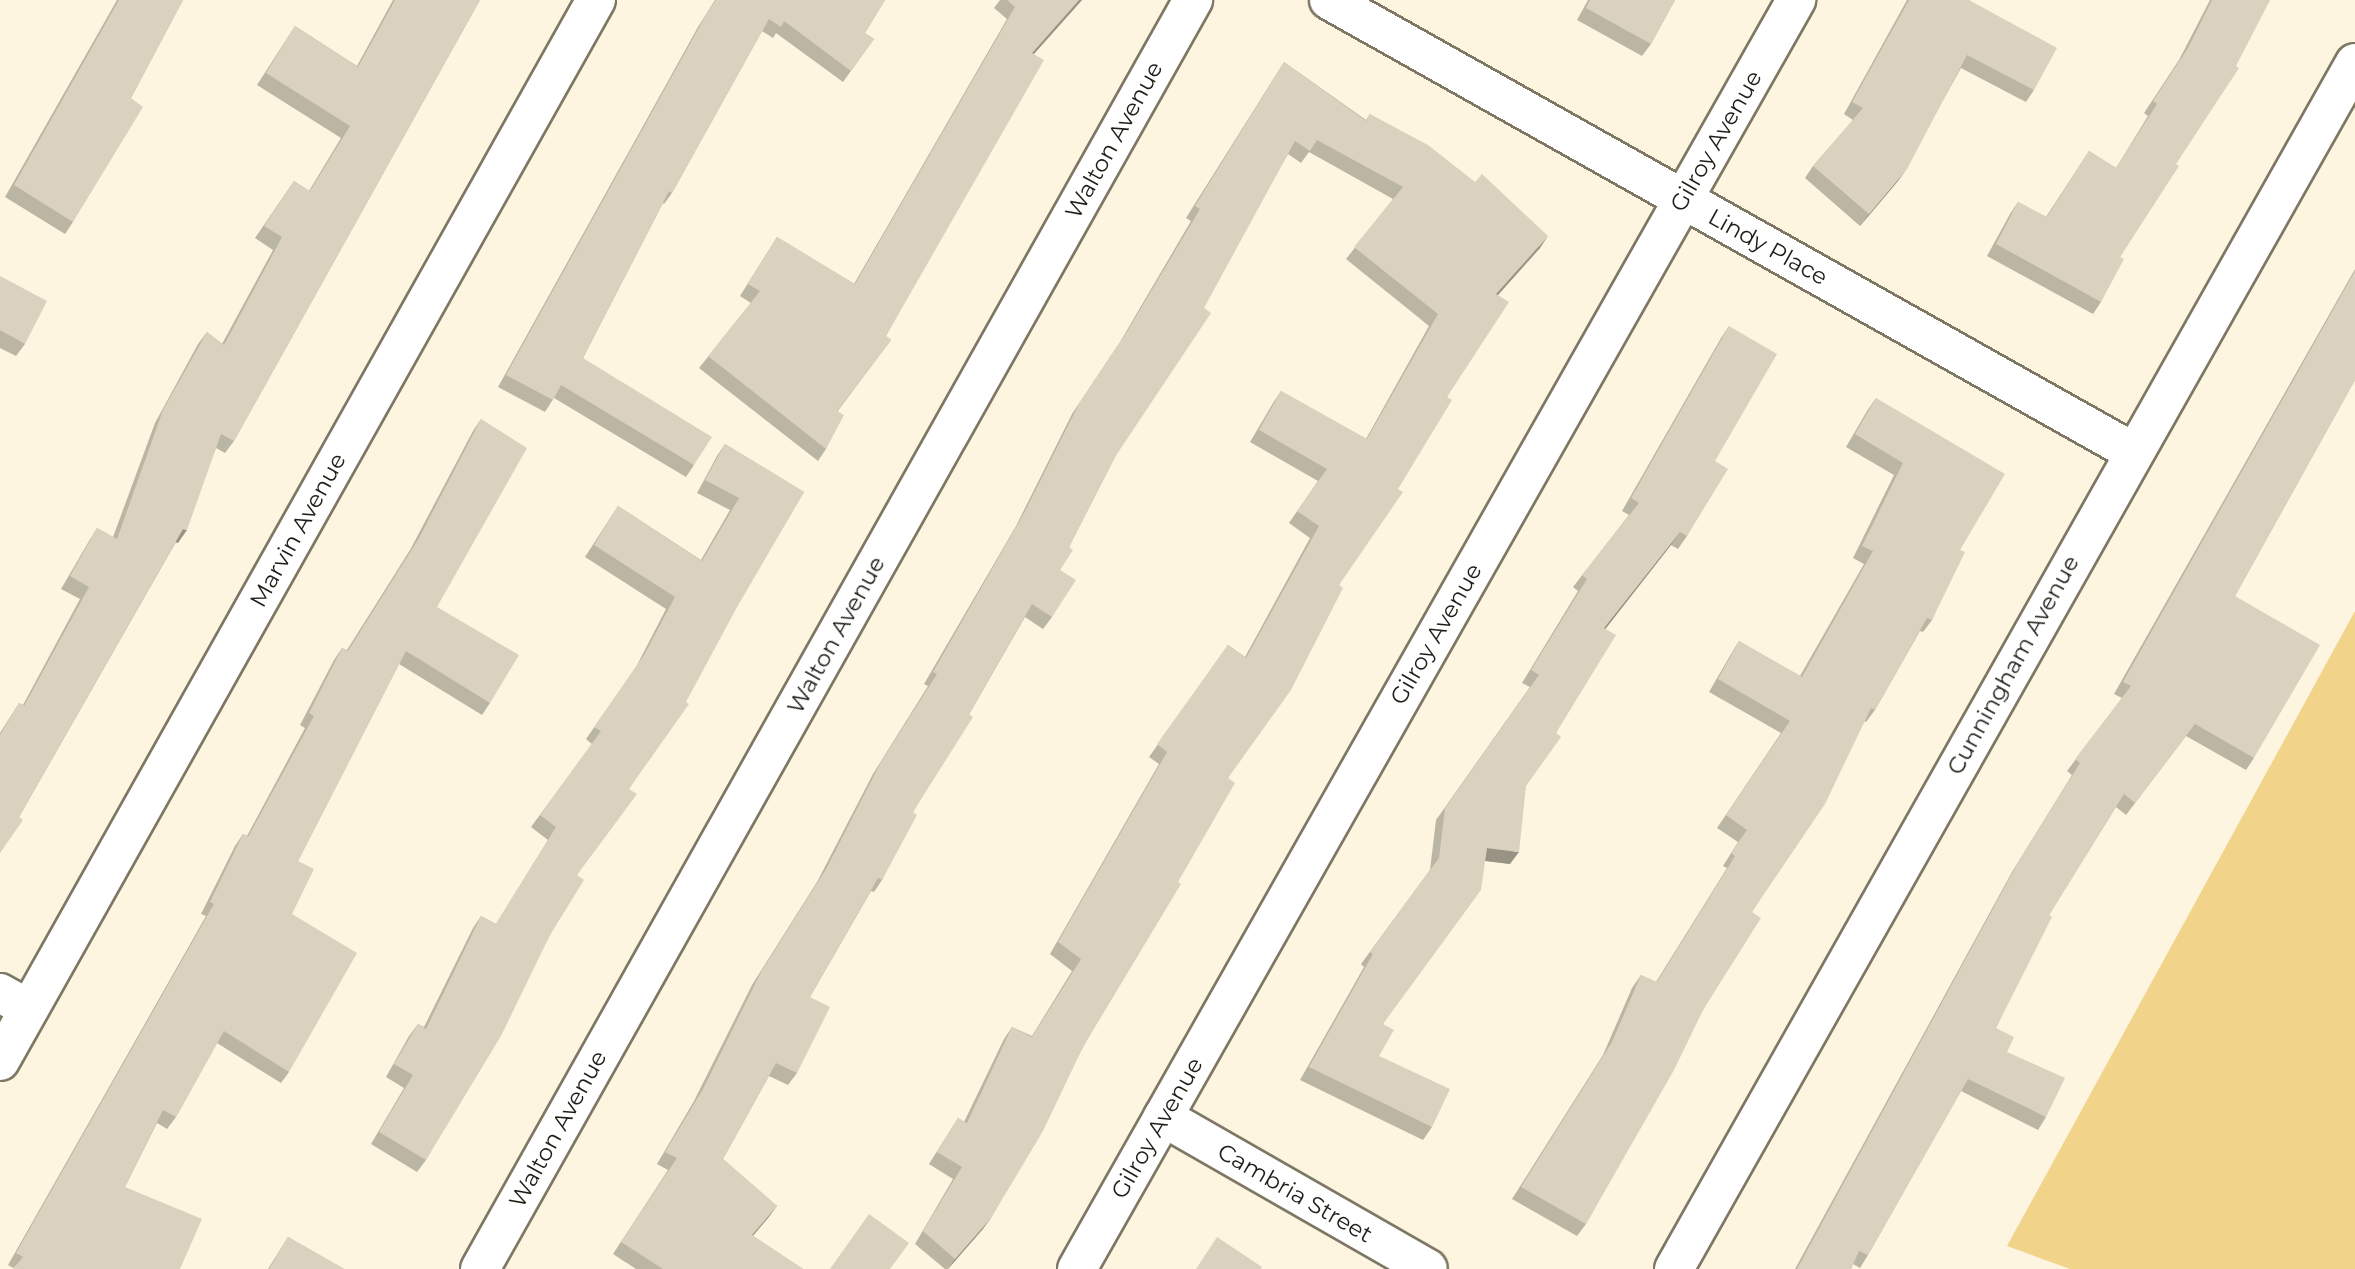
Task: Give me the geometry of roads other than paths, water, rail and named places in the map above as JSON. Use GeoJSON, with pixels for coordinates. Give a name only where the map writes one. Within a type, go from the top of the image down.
{"type":"FeatureCollection","features":[{"type":"Feature","properties":{"kind":"street","name":"Marvin Avenue"},"geometry":{"type":"LineString","coordinates":[[0,1061],[14,1001],[596,0]]}},
{"type":"Feature","properties":{"kind":"street","name":"Walton Avenue"},"geometry":{"type":"LineString","coordinates":[[483,1268],[1192,0]]}},
{"type":"Feature","properties":{"kind":"street","name":"Lindy Place"},"geometry":{"type":"LineString","coordinates":[[1329,0],[2133,452]]}},
{"type":"Feature","properties":{"kind":"street","name":"Gilroy Avenue"},"geometry":{"type":"LineString","coordinates":[[1077,1269],[1796,0]]}},
{"type":"Feature","properties":{"kind":"street","name":"Cunningham Avenue"},"geometry":{"type":"LineString","coordinates":[[1674,1269],[2355,63]]}},
{"type":"Feature","properties":{"kind":"street","name":"Cambria Street"},"geometry":{"type":"LineString","coordinates":[[1163,1117],[1428,1269]]}}]}
